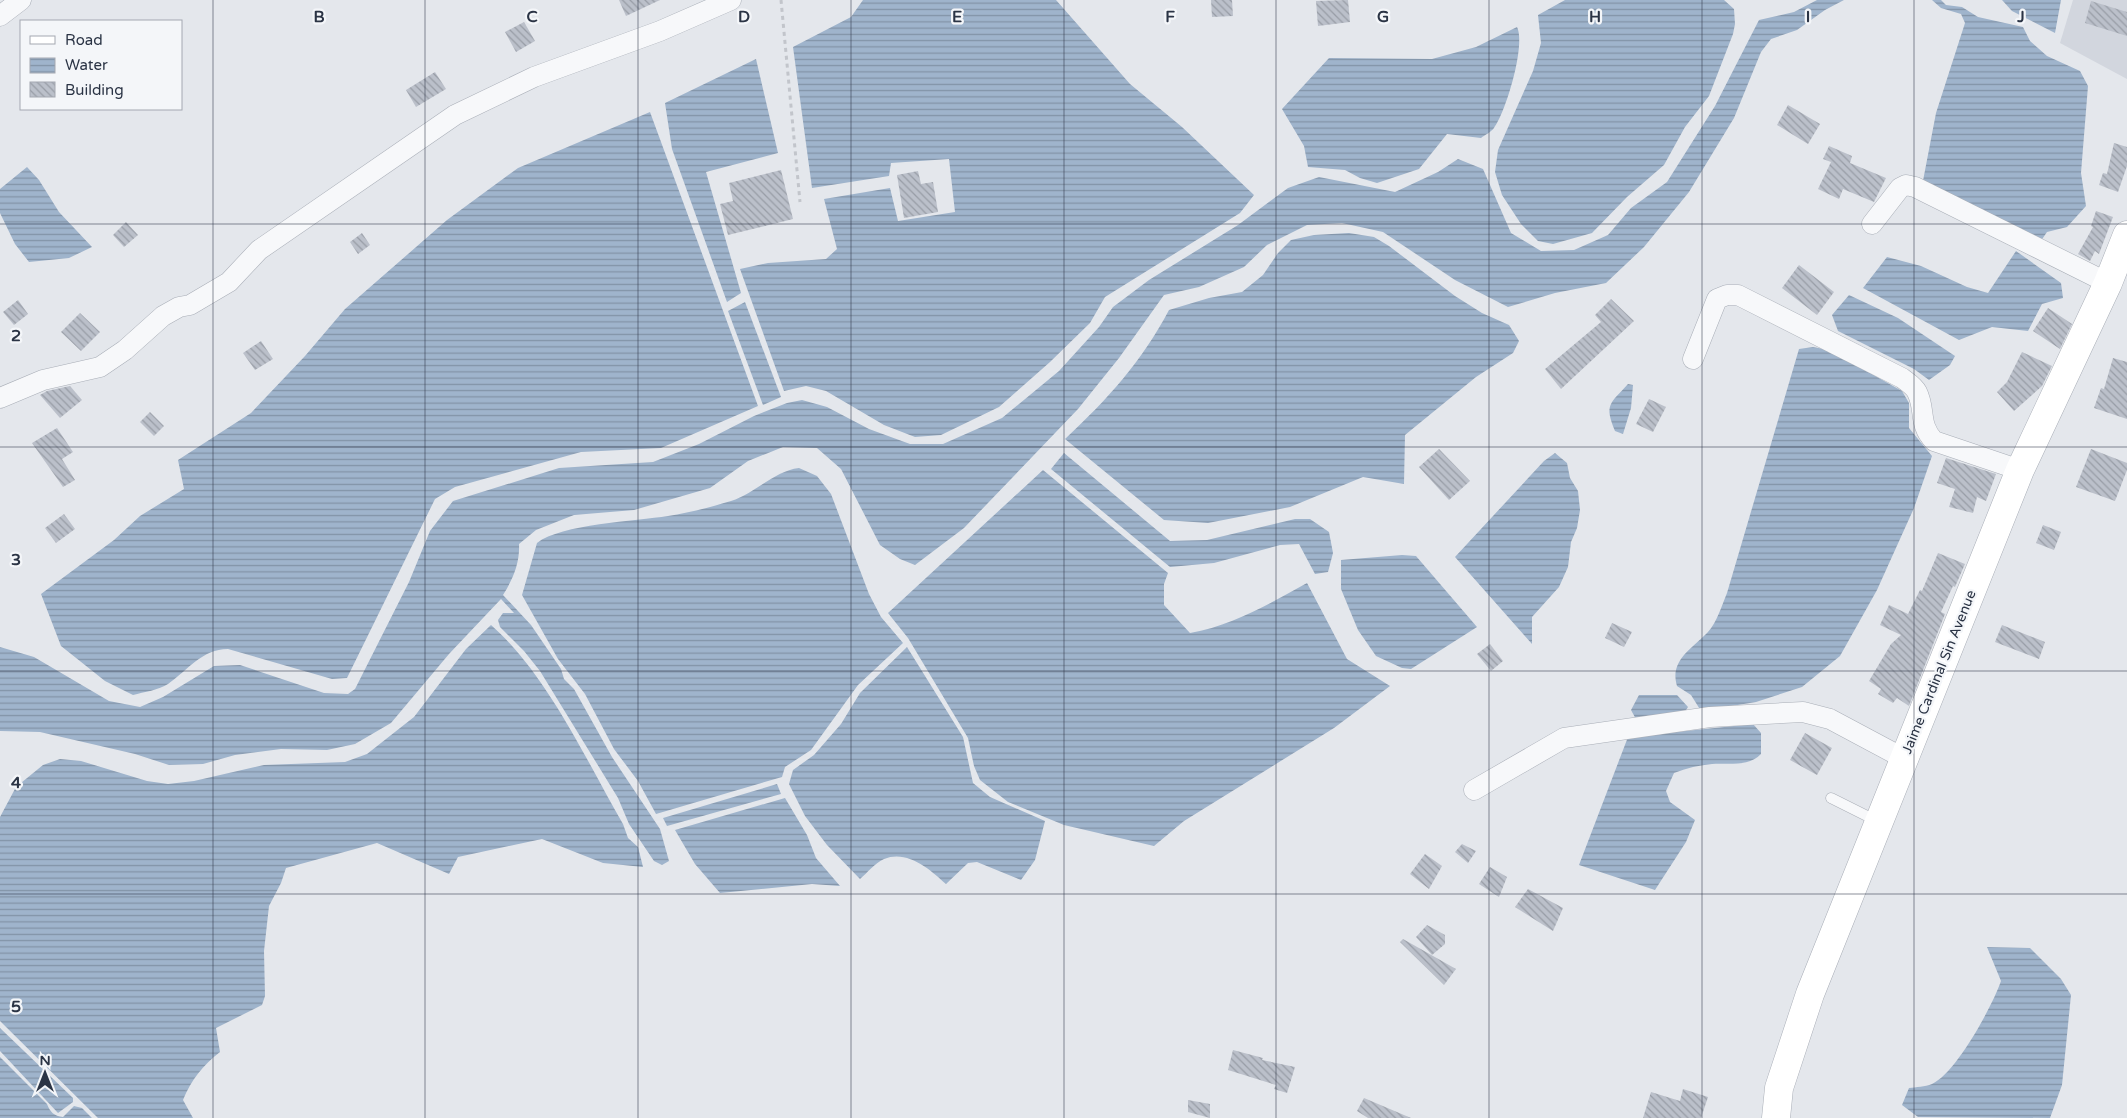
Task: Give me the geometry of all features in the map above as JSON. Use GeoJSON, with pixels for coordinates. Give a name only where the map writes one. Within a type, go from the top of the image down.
{"type":"FeatureCollection","features":[{"type":"Feature","properties":{"kind":"street"},"geometry":{"type":"LineString","coordinates":[[0,16],[21,0]]}},
{"type":"Feature","properties":{"kind":"street"},"geometry":{"type":"LineString","coordinates":[[0,398],[43,380],[100,367],[125,350],[163,316],[179,307],[190,305],[229,282],[259,250],[455,115],[534,77],[660,31],[731,0]]}},
{"type":"Feature","properties":{"kind":"street"},"geometry":{"type":"LineString","coordinates":[[1872,224],[1900,188],[1906,185],[1915,187],[2108,283]]}},
{"type":"Feature","properties":{"kind":"street","name":"Jaime Cardinal Sin Avenue"},"geometry":{"type":"LineString","coordinates":[[1776,1118],[1779,1088],[1810,994],[2020,470],[2108,283],[2127,235]]}},
{"type":"Feature","properties":{"kind":"street"},"geometry":{"type":"LineString","coordinates":[[1692,359],[1717,299],[1727,295],[1738,295],[1902,378],[1918,394],[1922,424],[1926,433],[1934,441],[2020,470]]}},
{"type":"Feature","properties":{"kind":"street"},"geometry":{"type":"LineString","coordinates":[[1474,790],[1564,738],[1710,717],[1803,712],[1830,719],[1904,759]]}},
{"type":"Feature","properties":{"kind":"lane"},"geometry":{"type":"LineString","coordinates":[[1831,798],[1879,822]]}},
{"type":"Feature","properties":{"kind":"path"},"geometry":{"type":"LineString","coordinates":[[781,0],[800,202]]}},
{"type":"Feature","properties":{"kind":"shaded area"},"geometry":{"type":"Polygon","coordinates":[[[2073,0],[2127,0],[2127,79],[2060,43],[2073,0]]]}},
{"type":"Feature","properties":{"kind":"water"},"geometry":{"type":"Polygon","coordinates":[[[863,0],[1056,0],[1130,84],[1182,127],[1254,195],[1240,213],[1105,297],[1090,323],[1050,362],[999,407],[941,435],[915,437],[884,425],[826,391],[806,386],[784,391],[740,269],[768,263],[826,259],[837,249],[824,199],[890,188],[898,221],[955,212],[949,159],[891,163],[889,176],[812,188],[793,47],[851,17],[863,0]]]}},
{"type":"Feature","properties":{"kind":"water"},"geometry":{"type":"Polygon","coordinates":[[[1565,0],[1724,0],[1734,9],[1735,24],[1733,34],[1709,96],[1685,127],[1664,165],[1627,197],[1592,233],[1553,244],[1538,241],[1521,224],[1502,195],[1495,172],[1498,150],[1533,71],[1541,43],[1538,15],[1565,0]]]}},
{"type":"Feature","properties":{"kind":"water"},"geometry":{"type":"Polygon","coordinates":[[[1817,0],[1844,0],[1825,10],[1797,30],[1771,39],[1761,52],[1734,118],[1689,192],[1644,247],[1606,283],[1555,293],[1508,307],[1455,280],[1383,232],[1342,223],[1307,225],[1267,245],[1244,267],[1199,287],[1164,295],[1119,358],[1078,409],[964,528],[915,565],[900,559],[880,545],[841,469],[817,448],[783,447],[748,461],[710,488],[634,510],[574,515],[536,530],[519,544],[515,571],[503,595],[531,625],[561,669],[564,679],[574,689],[612,757],[660,829],[669,861],[662,865],[654,861],[629,824],[618,798],[540,671],[524,651],[500,627],[498,620],[503,613],[514,613],[501,599],[449,654],[391,723],[355,744],[327,750],[281,749],[235,755],[203,764],[169,765],[135,754],[40,732],[0,731],[0,647],[34,657],[109,701],[140,707],[163,697],[214,666],[240,665],[324,693],[348,694],[355,689],[409,582],[430,531],[453,501],[559,468],[653,462],[699,444],[754,416],[787,403],[802,400],[827,407],[869,429],[910,444],[943,444],[1002,418],[1059,371],[1099,327],[1113,307],[1149,280],[1238,225],[1288,188],[1319,177],[1395,192],[1438,172],[1458,159],[1483,169],[1511,233],[1541,251],[1574,250],[1608,235],[1631,208],[1667,182],[1715,106],[1759,20],[1794,12],[1817,0]]]}},
{"type":"Feature","properties":{"kind":"water"},"geometry":{"type":"Polygon","coordinates":[[[1932,0],[1941,0],[1946,5],[1962,7],[1978,17],[2023,27],[2030,41],[2047,56],[2080,71],[2088,86],[2081,173],[2086,206],[2067,227],[2047,232],[2036,248],[1922,186],[1936,113],[1965,23],[1961,14],[1941,8],[1932,0]]]}},
{"type":"Feature","properties":{"kind":"water"},"geometry":{"type":"Polygon","coordinates":[[[2002,0],[2061,0],[2055,33],[2012,11],[2002,0]]]}},
{"type":"Feature","properties":{"kind":"water"},"geometry":{"type":"Polygon","coordinates":[[[1517,27],[1519,48],[1517,63],[1504,108],[1499,120],[1490,132],[1481,138],[1447,134],[1419,169],[1377,183],[1360,178],[1345,170],[1308,167],[1304,146],[1282,109],[1329,58],[1432,59],[1476,47],[1517,27]]]}},
{"type":"Feature","properties":{"kind":"water"},"geometry":{"type":"Polygon","coordinates":[[[756,59],[778,153],[706,172],[741,293],[727,302],[672,149],[665,103],[756,59]]]}},
{"type":"Feature","properties":{"kind":"water"},"geometry":{"type":"Polygon","coordinates":[[[650,112],[758,406],[661,448],[581,452],[455,487],[435,499],[347,678],[332,679],[228,649],[210,652],[203,656],[164,686],[133,695],[105,681],[61,646],[41,594],[114,540],[140,516],[184,489],[178,460],[251,413],[305,356],[345,309],[447,220],[518,168],[650,112]]]}},
{"type":"Feature","properties":{"kind":"water"},"geometry":{"type":"Polygon","coordinates":[[[27,167],[39,180],[59,212],[92,247],[69,258],[29,262],[15,244],[0,213],[0,189],[27,167]]]}},
{"type":"Feature","properties":{"kind":"water"},"geometry":{"type":"Polygon","coordinates":[[[1349,233],[1374,237],[1389,246],[1455,296],[1482,313],[1509,325],[1519,341],[1513,353],[1476,377],[1405,435],[1404,484],[1363,477],[1290,507],[1208,523],[1164,520],[1065,439],[1096,409],[1136,363],[1159,329],[1169,310],[1209,298],[1242,292],[1263,275],[1278,253],[1291,240],[1314,235],[1349,233]]]}},
{"type":"Feature","properties":{"kind":"water"},"geometry":{"type":"Polygon","coordinates":[[[2016,251],[2061,283],[2063,298],[2042,304],[2028,331],[1992,327],[1959,340],[1863,288],[1887,257],[1921,266],[1967,287],[1988,293],[2016,251]]]}},
{"type":"Feature","properties":{"kind":"water"},"geometry":{"type":"Polygon","coordinates":[[[1849,295],[1898,318],[1955,356],[1950,365],[1929,380],[1914,369],[1838,331],[1832,315],[1849,295]]]}},
{"type":"Feature","properties":{"kind":"water"},"geometry":{"type":"Polygon","coordinates":[[[745,302],[781,397],[763,405],[728,311],[745,302]]]}},
{"type":"Feature","properties":{"kind":"water"},"geometry":{"type":"Polygon","coordinates":[[[1813,347],[1829,350],[1902,391],[1909,403],[1909,428],[1932,456],[1914,508],[1877,590],[1840,656],[1802,687],[1756,702],[1701,711],[1691,695],[1677,686],[1676,669],[1689,649],[1708,632],[1719,613],[1727,593],[1799,349],[1813,347]]]}},
{"type":"Feature","properties":{"kind":"water"},"geometry":{"type":"Polygon","coordinates":[[[1628,384],[1633,385],[1631,408],[1623,434],[1615,431],[1610,410],[1613,401],[1628,384]]]}},
{"type":"Feature","properties":{"kind":"water"},"geometry":{"type":"Polygon","coordinates":[[[1064,453],[1170,541],[1207,540],[1295,519],[1310,519],[1329,532],[1333,553],[1328,572],[1315,574],[1299,544],[1280,545],[1214,563],[1170,567],[1051,469],[1064,453]]]}},
{"type":"Feature","properties":{"kind":"water"},"geometry":{"type":"Polygon","coordinates":[[[1555,453],[1567,463],[1570,478],[1578,491],[1580,510],[1577,528],[1571,542],[1568,567],[1559,587],[1532,617],[1532,644],[1455,557],[1544,461],[1555,453]]]}},
{"type":"Feature","properties":{"kind":"water"},"geometry":{"type":"Polygon","coordinates":[[[799,468],[817,476],[831,494],[869,594],[881,617],[903,643],[858,685],[811,750],[785,767],[782,777],[656,814],[638,781],[614,749],[585,694],[558,659],[522,595],[537,543],[563,531],[581,527],[676,515],[700,510],[731,501],[749,493],[781,473],[799,468]]]}},
{"type":"Feature","properties":{"kind":"water"},"geometry":{"type":"Polygon","coordinates":[[[1043,470],[1168,573],[1164,584],[1164,605],[1190,633],[1236,619],[1265,606],[1307,583],[1347,659],[1390,686],[1334,728],[1184,821],[1154,846],[1064,825],[1008,802],[980,780],[974,766],[968,738],[908,638],[888,613],[1043,470]]]}},
{"type":"Feature","properties":{"kind":"water"},"geometry":{"type":"Polygon","coordinates":[[[1402,555],[1416,556],[1477,627],[1411,669],[1402,668],[1376,656],[1358,630],[1341,589],[1341,560],[1402,555]]]}},
{"type":"Feature","properties":{"kind":"water"},"geometry":{"type":"Polygon","coordinates":[[[491,625],[511,645],[548,693],[580,746],[623,824],[628,838],[638,847],[643,867],[603,863],[542,839],[458,857],[449,874],[377,843],[286,868],[281,883],[269,906],[264,951],[265,996],[262,1005],[216,1028],[220,1052],[198,1073],[183,1100],[193,1118],[98,1118],[0,1021],[0,817],[16,787],[43,765],[60,759],[81,761],[147,781],[168,784],[194,781],[264,765],[345,762],[367,754],[414,717],[466,649],[491,625]]]}},
{"type":"Feature","properties":{"kind":"water"},"geometry":{"type":"Polygon","coordinates":[[[907,647],[963,737],[973,783],[990,797],[1045,821],[1035,860],[1021,880],[977,862],[968,863],[946,884],[918,862],[901,857],[884,859],[860,879],[827,845],[805,816],[789,784],[793,770],[814,755],[841,724],[860,693],[907,647]]]}},
{"type":"Feature","properties":{"kind":"water"},"geometry":{"type":"Polygon","coordinates":[[[1639,695],[1677,695],[1688,707],[1683,715],[1637,721],[1631,710],[1639,695]]]}},
{"type":"Feature","properties":{"kind":"water"},"geometry":{"type":"Polygon","coordinates":[[[1753,724],[1761,733],[1761,754],[1756,758],[1745,763],[1712,764],[1674,773],[1666,791],[1670,802],[1695,820],[1686,842],[1655,890],[1579,865],[1628,737],[1753,724]]]}},
{"type":"Feature","properties":{"kind":"water"},"geometry":{"type":"Polygon","coordinates":[[[777,784],[781,794],[667,826],[663,818],[777,784]]]}},
{"type":"Feature","properties":{"kind":"water"},"geometry":{"type":"Polygon","coordinates":[[[785,798],[807,835],[816,858],[840,886],[812,884],[720,893],[695,864],[675,830],[785,798]]]}},
{"type":"Feature","properties":{"kind":"water"},"geometry":{"type":"Polygon","coordinates":[[[1987,947],[2030,948],[2061,979],[2071,995],[2062,1085],[2050,1118],[1918,1117],[1902,1105],[1909,1088],[1932,1084],[1952,1067],[1982,1022],[2001,981],[1987,947]]]}},
{"type":"Feature","properties":{"kind":"water"},"geometry":{"type":"Polygon","coordinates":[[[0,1028],[73,1098],[73,1102],[58,1113],[0,1051],[0,1028]]]}},
{"type":"Feature","properties":{"kind":"water"},"geometry":{"type":"Polygon","coordinates":[[[0,1057],[47,1104],[55,1115],[63,1117],[74,1106],[82,1108],[92,1118],[0,1118],[0,1057]]]}},
{"type":"Feature","properties":{"kind":"building"},"geometry":{"type":"Polygon","coordinates":[[[619,0],[660,0],[626,16],[619,0]]]}},
{"type":"Feature","properties":{"kind":"building"},"geometry":{"type":"Polygon","coordinates":[[[1211,0],[1232,0],[1233,16],[1212,17],[1211,0]]]}},
{"type":"Feature","properties":{"kind":"building"},"geometry":{"type":"Polygon","coordinates":[[[1348,0],[1350,22],[1318,26],[1316,1],[1348,0]]]}},
{"type":"Feature","properties":{"kind":"building"},"geometry":{"type":"Polygon","coordinates":[[[2091,1],[2127,12],[2127,36],[2085,23],[2091,1]]]}},
{"type":"Feature","properties":{"kind":"building"},"geometry":{"type":"Polygon","coordinates":[[[524,22],[535,41],[516,52],[505,32],[524,22]]]}},
{"type":"Feature","properties":{"kind":"building"},"geometry":{"type":"Polygon","coordinates":[[[435,72],[446,89],[416,107],[406,90],[435,72]]]}},
{"type":"Feature","properties":{"kind":"building"},"geometry":{"type":"Polygon","coordinates":[[[1788,105],[1820,124],[1808,144],[1777,125],[1788,105]]]}},
{"type":"Feature","properties":{"kind":"building"},"geometry":{"type":"Polygon","coordinates":[[[2114,143],[2127,147],[2127,166],[2118,192],[2099,185],[2103,173],[2107,174],[2114,143]]]}},
{"type":"Feature","properties":{"kind":"building"},"geometry":{"type":"Polygon","coordinates":[[[1829,146],[1852,156],[1850,163],[1886,178],[1874,202],[1843,189],[1839,199],[1818,189],[1831,162],[1823,159],[1829,146]]]}},
{"type":"Feature","properties":{"kind":"building"},"geometry":{"type":"Polygon","coordinates":[[[781,170],[793,219],[728,235],[720,204],[733,201],[729,183],[781,170]]]}},
{"type":"Feature","properties":{"kind":"building"},"geometry":{"type":"Polygon","coordinates":[[[918,171],[921,184],[933,182],[938,212],[904,218],[897,175],[918,171]]]}},
{"type":"Feature","properties":{"kind":"building"},"geometry":{"type":"Polygon","coordinates":[[[2096,211],[2113,217],[2099,254],[2095,251],[2090,261],[2078,254],[2093,227],[2091,226],[2096,211]]]}},
{"type":"Feature","properties":{"kind":"building"},"geometry":{"type":"Polygon","coordinates":[[[126,222],[138,235],[124,247],[113,235],[126,222]]]}},
{"type":"Feature","properties":{"kind":"building"},"geometry":{"type":"Polygon","coordinates":[[[362,233],[370,245],[358,254],[350,242],[362,233]]]}},
{"type":"Feature","properties":{"kind":"building"},"geometry":{"type":"Polygon","coordinates":[[[1799,265],[1834,292],[1817,315],[1782,288],[1799,265]]]}},
{"type":"Feature","properties":{"kind":"building"},"geometry":{"type":"Polygon","coordinates":[[[1611,299],[1634,321],[1561,389],[1545,369],[1601,322],[1595,315],[1611,299]]]}},
{"type":"Feature","properties":{"kind":"building"},"geometry":{"type":"Polygon","coordinates":[[[18,300],[28,314],[14,325],[3,312],[18,300]]]}},
{"type":"Feature","properties":{"kind":"building"},"geometry":{"type":"Polygon","coordinates":[[[2048,308],[2072,324],[2060,349],[2033,331],[2048,308]]]}},
{"type":"Feature","properties":{"kind":"building"},"geometry":{"type":"Polygon","coordinates":[[[80,313],[100,332],[81,351],[61,332],[80,313]]]}},
{"type":"Feature","properties":{"kind":"building"},"geometry":{"type":"Polygon","coordinates":[[[261,341],[273,359],[255,370],[243,353],[261,341]]]}},
{"type":"Feature","properties":{"kind":"building"},"geometry":{"type":"Polygon","coordinates":[[[2022,352],[2052,366],[2042,386],[2014,411],[1997,392],[2007,382],[2022,352]]]}},
{"type":"Feature","properties":{"kind":"building"},"geometry":{"type":"Polygon","coordinates":[[[2113,358],[2127,362],[2127,419],[2094,408],[2101,388],[2104,389],[2113,358]]]}},
{"type":"Feature","properties":{"kind":"building"},"geometry":{"type":"Polygon","coordinates":[[[70,386],[82,400],[60,418],[40,395],[47,391],[70,386]]]}},
{"type":"Feature","properties":{"kind":"building"},"geometry":{"type":"Polygon","coordinates":[[[1649,399],[1666,407],[1653,432],[1636,424],[1649,399]]]}},
{"type":"Feature","properties":{"kind":"building"},"geometry":{"type":"Polygon","coordinates":[[[150,412],[164,426],[154,436],[140,422],[150,412]]]}},
{"type":"Feature","properties":{"kind":"building"},"geometry":{"type":"Polygon","coordinates":[[[57,428],[73,452],[62,459],[75,480],[63,487],[32,443],[57,428]]]}},
{"type":"Feature","properties":{"kind":"building"},"geometry":{"type":"Polygon","coordinates":[[[1439,449],[1470,481],[1449,500],[1419,467],[1439,449]]]}},
{"type":"Feature","properties":{"kind":"building"},"geometry":{"type":"Polygon","coordinates":[[[2091,449],[2127,463],[2127,470],[2115,501],[2076,487],[2091,449]]]}},
{"type":"Feature","properties":{"kind":"building"},"geometry":{"type":"Polygon","coordinates":[[[1946,458],[1996,474],[1986,501],[1977,497],[1973,513],[1949,507],[1955,489],[1937,483],[1946,458]]]}},
{"type":"Feature","properties":{"kind":"building"},"geometry":{"type":"Polygon","coordinates":[[[64,514],[75,529],[56,543],[45,528],[64,514]]]}},
{"type":"Feature","properties":{"kind":"building"},"geometry":{"type":"Polygon","coordinates":[[[2043,525],[2061,532],[2054,550],[2036,543],[2043,525]]]}},
{"type":"Feature","properties":{"kind":"building"},"geometry":{"type":"Polygon","coordinates":[[[1938,553],[1965,564],[1941,612],[1945,614],[1909,706],[1897,698],[1893,703],[1878,694],[1881,689],[1869,681],[1891,644],[1901,635],[1880,625],[1889,605],[1908,614],[1920,590],[1922,591],[1938,553]]]}},
{"type":"Feature","properties":{"kind":"building"},"geometry":{"type":"Polygon","coordinates":[[[1612,623],[1632,632],[1624,647],[1605,638],[1612,623]]]}},
{"type":"Feature","properties":{"kind":"building"},"geometry":{"type":"Polygon","coordinates":[[[2002,625],[2045,642],[2039,659],[1995,642],[2002,625]]]}},
{"type":"Feature","properties":{"kind":"building"},"geometry":{"type":"Polygon","coordinates":[[[1490,644],[1503,661],[1491,671],[1477,654],[1490,644]]]}},
{"type":"Feature","properties":{"kind":"building"},"geometry":{"type":"Polygon","coordinates":[[[1805,733],[1832,748],[1817,775],[1790,760],[1805,733]]]}},
{"type":"Feature","properties":{"kind":"building"},"geometry":{"type":"Polygon","coordinates":[[[1462,844],[1476,851],[1468,863],[1455,852],[1462,844]]]}},
{"type":"Feature","properties":{"kind":"building"},"geometry":{"type":"Polygon","coordinates":[[[1425,854],[1442,866],[1429,889],[1410,874],[1425,854]]]}},
{"type":"Feature","properties":{"kind":"building"},"geometry":{"type":"Polygon","coordinates":[[[1490,867],[1507,877],[1499,897],[1479,884],[1490,867]]]}},
{"type":"Feature","properties":{"kind":"building"},"geometry":{"type":"Polygon","coordinates":[[[1528,889],[1563,908],[1553,931],[1515,907],[1528,889]]]}},
{"type":"Feature","properties":{"kind":"building"},"geometry":{"type":"Polygon","coordinates":[[[1427,925],[1445,935],[1445,944],[1432,955],[1416,937],[1427,925]]]}},
{"type":"Feature","properties":{"kind":"building"},"geometry":{"type":"Polygon","coordinates":[[[1403,939],[1456,969],[1444,985],[1400,942],[1403,939]]]}},
{"type":"Feature","properties":{"kind":"building"},"geometry":{"type":"Polygon","coordinates":[[[1233,1050],[1263,1058],[1262,1060],[1295,1067],[1287,1093],[1274,1089],[1276,1085],[1228,1070],[1233,1050]]]}},
{"type":"Feature","properties":{"kind":"building"},"geometry":{"type":"Polygon","coordinates":[[[1683,1089],[1708,1097],[1701,1118],[1643,1118],[1651,1092],[1680,1101],[1683,1089]]]}},
{"type":"Feature","properties":{"kind":"building"},"geometry":{"type":"Polygon","coordinates":[[[1364,1098],[1411,1118],[1368,1118],[1357,1111],[1364,1098]]]}},
{"type":"Feature","properties":{"kind":"building"},"geometry":{"type":"Polygon","coordinates":[[[1188,1100],[1210,1104],[1210,1118],[1188,1112],[1188,1100]]]}}]}
